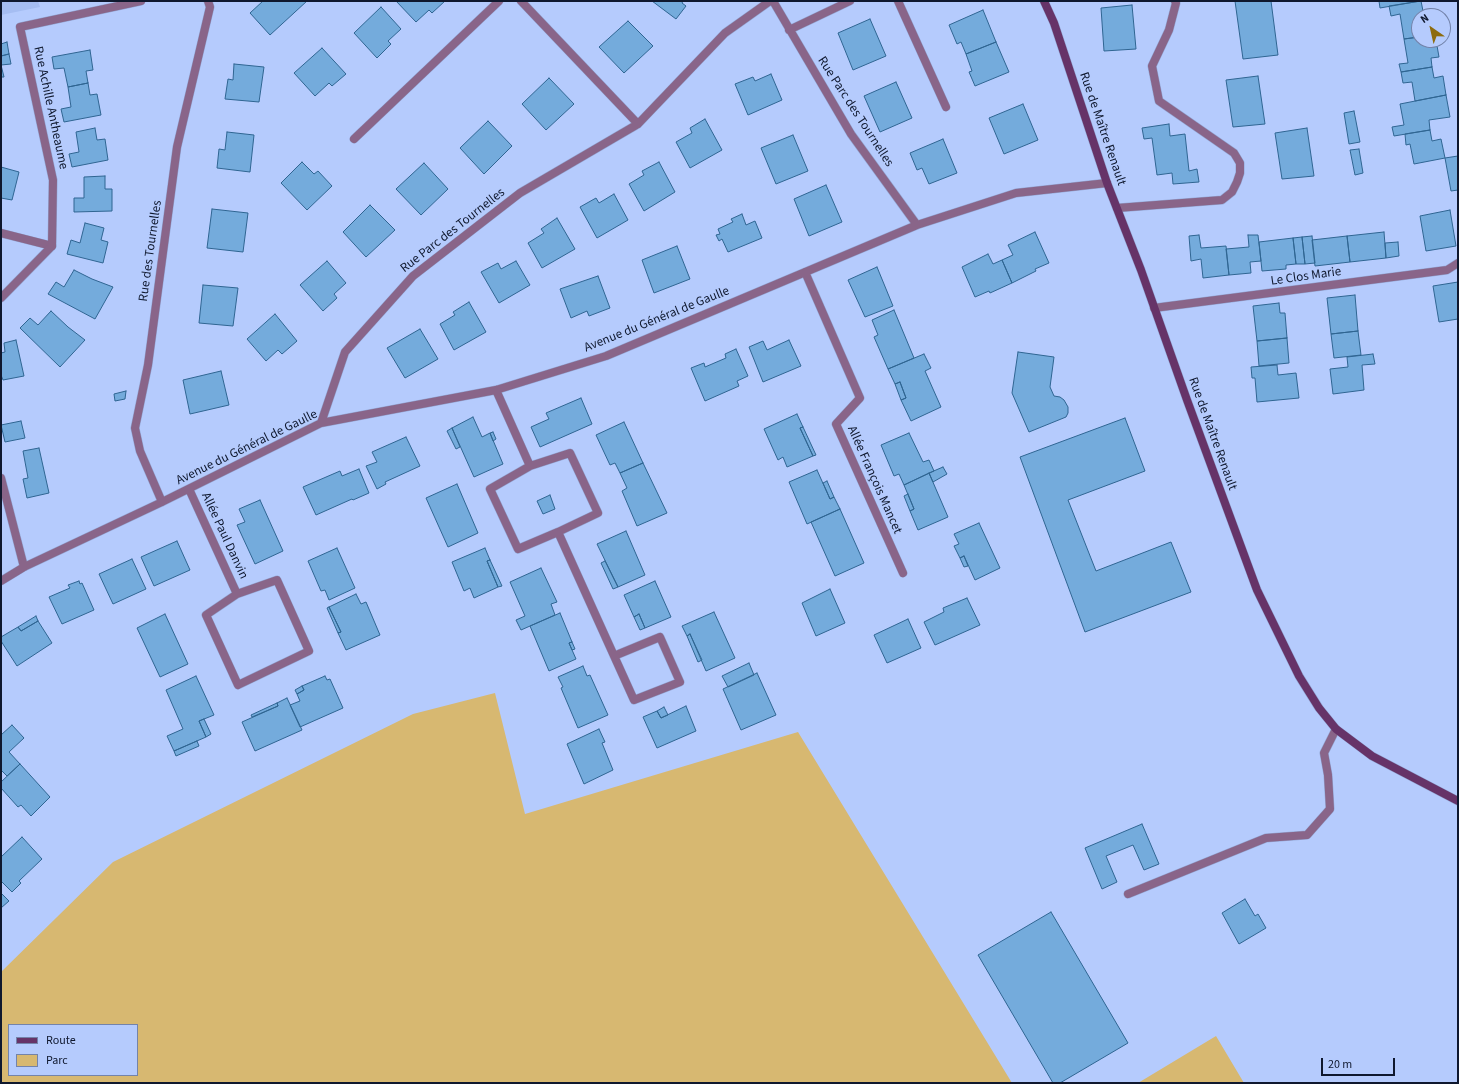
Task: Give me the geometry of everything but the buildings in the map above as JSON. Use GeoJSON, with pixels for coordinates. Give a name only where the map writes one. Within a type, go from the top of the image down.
{"type":"FeatureCollection","features":[{"type":"Feature","properties":{"kind":"street","name":"Rue Achille Antheaume"},"geometry":{"type":"LineString","coordinates":[[52,246],[53,180],[20,27],[141,1]]}},
{"type":"Feature","properties":{"kind":"street"},"geometry":{"type":"LineString","coordinates":[[354,139],[499,1]]}},
{"type":"Feature","properties":{"kind":"street"},"geometry":{"type":"LineString","coordinates":[[521,1],[638,124]]}},
{"type":"Feature","properties":{"kind":"street","name":"Rue Parc des Tournelles"},"geometry":{"type":"LineString","coordinates":[[321,423],[345,352],[413,276],[520,193],[638,124],[725,32],[771,1],[851,134],[917,225]]}},
{"type":"Feature","properties":{"kind":"street"},"geometry":{"type":"LineString","coordinates":[[789,30],[850,1]]}},
{"type":"Feature","properties":{"kind":"street"},"geometry":{"type":"LineString","coordinates":[[898,1],[946,107]]}},
{"type":"Feature","properties":{"kind":"street","name":"Rue de Maître Renault"},"geometry":{"type":"LineString","coordinates":[[1044,1],[1054,23],[1107,183],[1141,270],[1257,590],[1299,676],[1319,708],[1336,729],[1372,756],[1458,801]]}},
{"type":"Feature","properties":{"kind":"street"},"geometry":{"type":"LineString","coordinates":[[1117,208],[1222,200],[1232,192],[1238,182],[1240,163],[1234,153],[1159,101],[1152,66],[1170,30],[1176,3],[1175,1]]}},
{"type":"Feature","properties":{"kind":"street","name":"Rue des Tournelles"},"geometry":{"type":"LineString","coordinates":[[162,502],[140,451],[136,428],[148,365],[177,146],[211,3]]}},
{"type":"Feature","properties":{"kind":"street","name":"Avenue du Général de Gaulle"},"geometry":{"type":"LineString","coordinates":[[1,581],[24,567],[189,489],[321,423],[496,390],[606,356],[917,225],[1016,193],[1107,183]]}},
{"type":"Feature","properties":{"kind":"street"},"geometry":{"type":"LineString","coordinates":[[1,233],[52,246]]}},
{"type":"Feature","properties":{"kind":"street"},"geometry":{"type":"LineString","coordinates":[[1,298],[52,246]]}},
{"type":"Feature","properties":{"kind":"street","name":"Le Clos Marie"},"geometry":{"type":"LineString","coordinates":[[1154,308],[1447,270],[1458,263]]}},
{"type":"Feature","properties":{"kind":"street","name":"Allée François Mancet"},"geometry":{"type":"LineString","coordinates":[[805,272],[860,398],[836,424],[903,573]]}},
{"type":"Feature","properties":{"kind":"street"},"geometry":{"type":"LineString","coordinates":[[496,390],[530,466]]}},
{"type":"Feature","properties":{"kind":"street"},"geometry":{"type":"LineString","coordinates":[[570,453],[598,512],[558,532],[518,549],[490,489],[530,466],[570,453]]}},
{"type":"Feature","properties":{"kind":"street"},"geometry":{"type":"LineString","coordinates":[[1,478],[24,567]]}},
{"type":"Feature","properties":{"kind":"street","name":"Allée Paul Danvin"},"geometry":{"type":"LineString","coordinates":[[189,489],[237,594]]}},
{"type":"Feature","properties":{"kind":"street"},"geometry":{"type":"LineString","coordinates":[[558,532],[614,656],[634,700],[680,682],[660,637],[614,656]]}},
{"type":"Feature","properties":{"kind":"street","name":"Allée Paul Danvin"},"geometry":{"type":"LineString","coordinates":[[277,580],[309,651],[238,685],[206,615],[237,594],[277,580]]}},
{"type":"Feature","properties":{"kind":"street"},"geometry":{"type":"LineString","coordinates":[[1128,894],[1266,838],[1307,835],[1330,809],[1328,775],[1324,753],[1336,729]]}},
{"type":"Feature","properties":{"kind":"shaded area"},"geometry":{"type":"Polygon","coordinates":[[[1,1],[38,1],[40,7],[1,15],[1,1]]]}},
{"type":"Feature","properties":{"kind":"green space"},"geometry":{"type":"Polygon","coordinates":[[[495,693],[525,814],[798,732],[1012,1083],[1,1083],[1,972],[113,862],[413,714],[495,693]]]}},
{"type":"Feature","properties":{"kind":"green space"},"geometry":{"type":"Polygon","coordinates":[[[1216,1036],[1244,1083],[1138,1083],[1216,1036]]]}}]}
